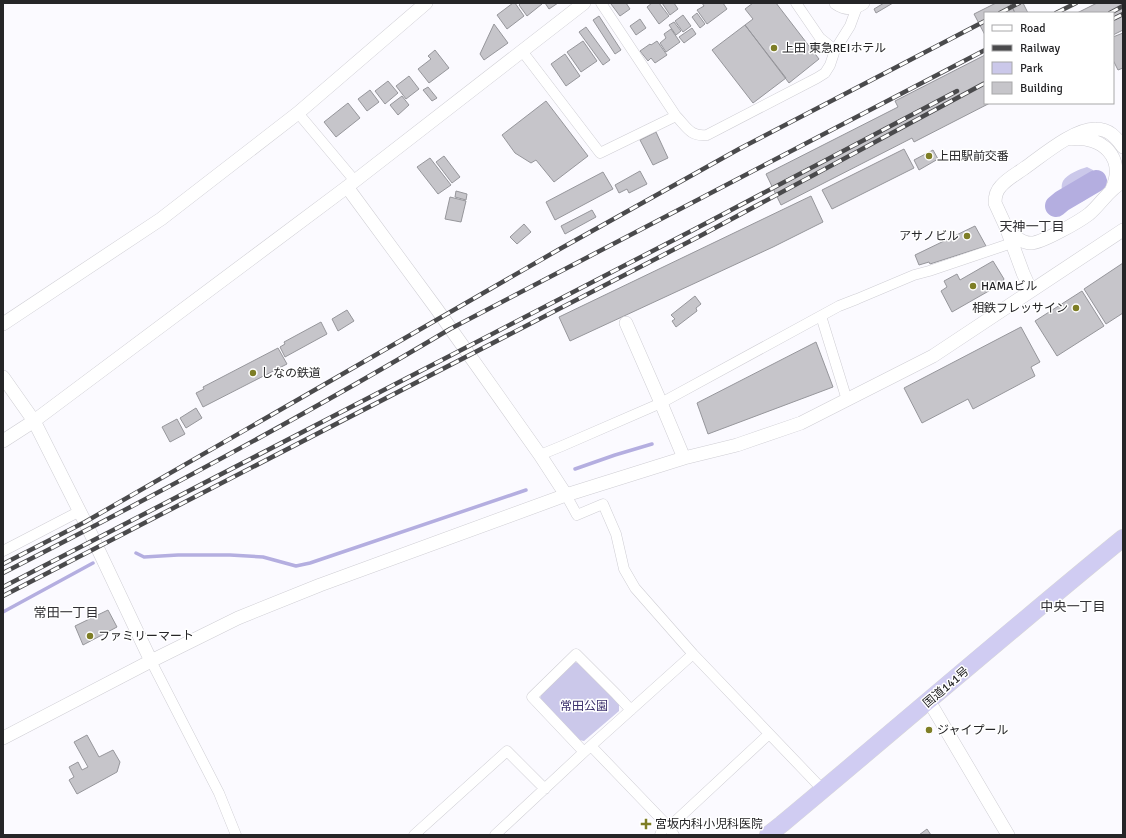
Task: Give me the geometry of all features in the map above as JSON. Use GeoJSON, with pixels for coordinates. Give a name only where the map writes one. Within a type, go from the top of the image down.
{"type":"FeatureCollection","features":[{"type":"Feature","properties":{"kind":"highway","name":"国道141号"},"geometry":{"type":"LineString","coordinates":[[768,835],[1123,538]]}},
{"type":"Feature","properties":{"kind":"street"},"geometry":{"type":"LineString","coordinates":[[3,324],[161,219],[298,113],[426,3]]}},
{"type":"Feature","properties":{"kind":"street"},"geometry":{"type":"LineString","coordinates":[[3,440],[34,421],[351,184],[584,3]]}},
{"type":"Feature","properties":{"kind":"street"},"geometry":{"type":"LineString","coordinates":[[601,3],[676,116],[692,134],[699,136],[707,136],[817,78],[825,72],[828,69],[835,50],[850,26],[860,5]]}},
{"type":"Feature","properties":{"kind":"street"},"geometry":{"type":"LineString","coordinates":[[796,3],[820,38],[835,50]]}},
{"type":"Feature","properties":{"kind":"street"},"geometry":{"type":"LineString","coordinates":[[836,3],[842,7],[848,8],[860,5]]}},
{"type":"Feature","properties":{"kind":"street"},"geometry":{"type":"LineString","coordinates":[[522,52],[600,153],[676,116]]}},
{"type":"Feature","properties":{"kind":"street"},"geometry":{"type":"LineString","coordinates":[[298,113],[351,184],[436,308],[540,455],[577,515],[603,504],[616,534],[624,569],[635,588],[693,654],[823,790]]}},
{"type":"Feature","properties":{"kind":"street"},"geometry":{"type":"LineString","coordinates":[[1030,291],[995,202],[998,190],[1010,178],[1043,154],[1084,130],[1098,129],[1107,131],[1113,134],[1122,144]]}},
{"type":"Feature","properties":{"kind":"street"},"geometry":{"type":"LineString","coordinates":[[1006,227],[1013,235],[1020,239],[1029,243],[1037,241],[1076,223],[1095,208],[1118,185],[1113,156],[1107,149],[1097,142],[1088,139],[1077,138],[1066,140]]}},
{"type":"Feature","properties":{"kind":"street"},"geometry":{"type":"LineString","coordinates":[[3,738],[151,661],[238,618],[314,588],[566,495],[684,458],[737,445],[801,423],[933,356],[1123,230]]}},
{"type":"Feature","properties":{"kind":"street"},"geometry":{"type":"LineString","coordinates":[[1023,272],[1025,254],[1037,241]]}},
{"type":"Feature","properties":{"kind":"street"},"geometry":{"type":"LineString","coordinates":[[540,455],[661,403],[839,306],[857,300],[914,275],[1012,243]]}},
{"type":"Feature","properties":{"kind":"street"},"geometry":{"type":"LineString","coordinates":[[821,316],[847,400]]}},
{"type":"Feature","properties":{"kind":"street"},"geometry":{"type":"LineString","coordinates":[[626,323],[684,458]]}},
{"type":"Feature","properties":{"kind":"street"},"geometry":{"type":"LineString","coordinates":[[3,377],[34,421],[80,511],[151,661],[220,793],[236,835]]}},
{"type":"Feature","properties":{"kind":"street"},"geometry":{"type":"LineString","coordinates":[[3,551],[80,511]]}},
{"type":"Feature","properties":{"kind":"street"},"geometry":{"type":"LineString","coordinates":[[631,710],[576,654],[532,697],[669,829]]}},
{"type":"Feature","properties":{"kind":"street"},"geometry":{"type":"LineString","coordinates":[[495,835],[587,749],[693,654]]}},
{"type":"Feature","properties":{"kind":"street"},"geometry":{"type":"LineString","coordinates":[[929,701],[1008,835]]}},
{"type":"Feature","properties":{"kind":"street"},"geometry":{"type":"LineString","coordinates":[[660,835],[669,829],[769,734]]}},
{"type":"Feature","properties":{"kind":"street"},"geometry":{"type":"LineString","coordinates":[[414,835],[507,751],[545,789]]}},
{"type":"Feature","properties":{"kind":"green space"},"geometry":{"type":"Polygon","coordinates":[[[1087,167],[1094,172],[1096,182],[1095,189],[1084,201],[1068,205],[1062,191],[1063,181],[1077,170],[1087,167]]]}},
{"type":"Feature","properties":{"kind":"green space","name":"常田公園"},"geometry":{"type":"Polygon","coordinates":[[[574,662],[580,663],[619,704],[619,711],[584,741],[579,740],[540,699],[541,694],[574,662]]]}},
{"type":"Feature","properties":{"kind":"building"},"geometry":{"type":"Polygon","coordinates":[[[515,3],[524,16],[507,29],[497,15],[515,3]]]}},
{"type":"Feature","properties":{"kind":"building"},"geometry":{"type":"Polygon","coordinates":[[[521,3],[542,4],[527,16],[519,5],[521,3]]]}},
{"type":"Feature","properties":{"kind":"building"},"geometry":{"type":"Polygon","coordinates":[[[545,3],[558,3],[549,9],[545,3]]]}},
{"type":"Feature","properties":{"kind":"building"},"geometry":{"type":"Polygon","coordinates":[[[626,3],[630,9],[620,16],[611,4],[626,3]]]}},
{"type":"Feature","properties":{"kind":"building"},"geometry":{"type":"Polygon","coordinates":[[[652,3],[659,3],[669,16],[659,24],[647,7],[652,3]]]}},
{"type":"Feature","properties":{"kind":"building"},"geometry":{"type":"Polygon","coordinates":[[[662,3],[674,3],[678,9],[670,15],[662,3]]]}},
{"type":"Feature","properties":{"kind":"building"},"geometry":{"type":"Polygon","coordinates":[[[702,3],[723,3],[727,9],[707,24],[697,10],[704,6],[702,3]]]}},
{"type":"Feature","properties":{"kind":"building"},"geometry":{"type":"Polygon","coordinates":[[[753,3],[776,3],[819,59],[789,83],[745,25],[753,19],[745,9],[753,3]]]}},
{"type":"Feature","properties":{"kind":"building"},"geometry":{"type":"Polygon","coordinates":[[[884,3],[893,3],[876,13],[874,9],[884,3]]]}},
{"type":"Feature","properties":{"kind":"building"},"geometry":{"type":"Polygon","coordinates":[[[996,3],[1010,3],[1014,12],[984,12],[984,33],[974,14],[996,3]]]}},
{"type":"Feature","properties":{"kind":"building"},"geometry":{"type":"Polygon","coordinates":[[[1010,3],[1023,3],[1028,12],[1014,12],[1010,3]]]}},
{"type":"Feature","properties":{"kind":"building"},"geometry":{"type":"Polygon","coordinates":[[[1097,3],[1123,3],[1123,30],[1114,34],[1114,12],[1079,12],[1097,3]]]}},
{"type":"Feature","properties":{"kind":"building"},"geometry":{"type":"Polygon","coordinates":[[[697,13],[705,24],[700,28],[692,17],[697,13]]]}},
{"type":"Feature","properties":{"kind":"building"},"geometry":{"type":"Polygon","coordinates":[[[683,15],[691,26],[683,32],[675,21],[683,15]]]}},
{"type":"Feature","properties":{"kind":"building"},"geometry":{"type":"Polygon","coordinates":[[[599,16],[621,50],[615,54],[593,20],[599,16]]]}},
{"type":"Feature","properties":{"kind":"building"},"geometry":{"type":"Polygon","coordinates":[[[640,19],[646,28],[636,35],[630,26],[640,19]]]}},
{"type":"Feature","properties":{"kind":"building"},"geometry":{"type":"Polygon","coordinates":[[[674,22],[681,31],[676,35],[669,25],[674,22]]]}},
{"type":"Feature","properties":{"kind":"building"},"geometry":{"type":"Polygon","coordinates":[[[494,24],[508,43],[484,60],[480,54],[494,24]]]}},
{"type":"Feature","properties":{"kind":"building"},"geometry":{"type":"Polygon","coordinates":[[[745,25],[786,78],[753,103],[712,50],[745,25]]]}},
{"type":"Feature","properties":{"kind":"building"},"geometry":{"type":"Polygon","coordinates":[[[586,27],[610,60],[603,65],[579,32],[586,27]]]}},
{"type":"Feature","properties":{"kind":"building"},"geometry":{"type":"Polygon","coordinates":[[[692,28],[696,34],[684,43],[679,37],[692,28]]]}},
{"type":"Feature","properties":{"kind":"building"},"geometry":{"type":"Polygon","coordinates":[[[671,29],[680,42],[666,52],[660,43],[666,38],[664,34],[671,29]]]}},
{"type":"Feature","properties":{"kind":"building"},"geometry":{"type":"Polygon","coordinates":[[[1123,33],[1123,68],[1118,70],[1114,62],[1114,37],[1123,33]]]}},
{"type":"Feature","properties":{"kind":"building"},"geometry":{"type":"Polygon","coordinates":[[[583,41],[597,61],[581,72],[567,52],[583,41]]]}},
{"type":"Feature","properties":{"kind":"building"},"geometry":{"type":"Polygon","coordinates":[[[657,41],[667,55],[655,63],[651,58],[648,61],[640,51],[657,41]]]}},
{"type":"Feature","properties":{"kind":"building"},"geometry":{"type":"Polygon","coordinates":[[[435,50],[449,68],[429,83],[418,69],[431,59],[428,56],[435,50]]]}},
{"type":"Feature","properties":{"kind":"building"},"geometry":{"type":"Polygon","coordinates":[[[565,54],[580,76],[566,86],[551,64],[565,54]]]}},
{"type":"Feature","properties":{"kind":"building"},"geometry":{"type":"Polygon","coordinates":[[[984,56],[984,104],[988,104],[914,142],[912,138],[781,205],[766,174],[898,107],[895,101],[984,56]]]}},
{"type":"Feature","properties":{"kind":"building"},"geometry":{"type":"Polygon","coordinates":[[[409,76],[419,89],[406,99],[396,86],[409,76]]]}},
{"type":"Feature","properties":{"kind":"building"},"geometry":{"type":"Polygon","coordinates":[[[388,81],[398,93],[385,104],[375,91],[388,81]]]}},
{"type":"Feature","properties":{"kind":"building"},"geometry":{"type":"Polygon","coordinates":[[[428,87],[437,98],[432,101],[423,90],[428,87]]]}},
{"type":"Feature","properties":{"kind":"building"},"geometry":{"type":"Polygon","coordinates":[[[370,90],[379,102],[367,111],[358,99],[370,90]]]}},
{"type":"Feature","properties":{"kind":"building"},"geometry":{"type":"Polygon","coordinates":[[[402,96],[409,105],[398,115],[390,105],[402,96]]]}},
{"type":"Feature","properties":{"kind":"building"},"geometry":{"type":"Polygon","coordinates":[[[546,101],[588,156],[554,182],[536,160],[531,163],[515,153],[502,135],[546,101]]]}},
{"type":"Feature","properties":{"kind":"building"},"geometry":{"type":"Polygon","coordinates":[[[348,103],[360,118],[336,137],[324,122],[348,103]]]}},
{"type":"Feature","properties":{"kind":"building"},"geometry":{"type":"Polygon","coordinates":[[[656,132],[668,158],[653,165],[640,140],[656,132]]]}},
{"type":"Feature","properties":{"kind":"building"},"geometry":{"type":"Polygon","coordinates":[[[904,149],[914,168],[832,209],[822,190],[904,149]]]}},
{"type":"Feature","properties":{"kind":"building"},"geometry":{"type":"Polygon","coordinates":[[[933,150],[938,159],[919,170],[914,160],[933,150]]]}},
{"type":"Feature","properties":{"kind":"building"},"geometry":{"type":"Polygon","coordinates":[[[444,156],[460,177],[452,183],[436,162],[444,156]]]}},
{"type":"Feature","properties":{"kind":"building"},"geometry":{"type":"Polygon","coordinates":[[[430,158],[451,185],[438,194],[417,167],[430,158]]]}},
{"type":"Feature","properties":{"kind":"building"},"geometry":{"type":"Polygon","coordinates":[[[640,171],[647,184],[629,193],[627,189],[619,193],[615,185],[640,171]]]}},
{"type":"Feature","properties":{"kind":"building"},"geometry":{"type":"Polygon","coordinates":[[[603,172],[613,189],[555,220],[546,202],[603,172]]]}},
{"type":"Feature","properties":{"kind":"building"},"geometry":{"type":"Polygon","coordinates":[[[456,191],[467,194],[466,200],[455,197],[456,191]]]}},
{"type":"Feature","properties":{"kind":"building"},"geometry":{"type":"Polygon","coordinates":[[[811,196],[823,222],[773,247],[570,341],[559,317],[811,196]]]}},
{"type":"Feature","properties":{"kind":"building"},"geometry":{"type":"Polygon","coordinates":[[[450,197],[466,201],[461,222],[445,219],[450,197]]]}},
{"type":"Feature","properties":{"kind":"building"},"geometry":{"type":"Polygon","coordinates":[[[592,210],[596,217],[565,234],[561,226],[592,210]]]}},
{"type":"Feature","properties":{"kind":"building"},"geometry":{"type":"Polygon","coordinates":[[[524,224],[531,232],[517,244],[510,237],[524,224]]]}},
{"type":"Feature","properties":{"kind":"building","name":"アサノビル"},"geometry":{"type":"Polygon","coordinates":[[[975,226],[986,246],[930,264],[929,262],[919,265],[915,255],[975,226]]]}},
{"type":"Feature","properties":{"kind":"building","name":"HAMAビル"},"geometry":{"type":"Polygon","coordinates":[[[993,261],[1004,279],[1001,284],[952,312],[941,291],[947,287],[944,281],[957,274],[960,280],[993,261]]]}},
{"type":"Feature","properties":{"kind":"building"},"geometry":{"type":"Polygon","coordinates":[[[1123,263],[1123,313],[1106,324],[1084,289],[1123,263]]]}},
{"type":"Feature","properties":{"kind":"building"},"geometry":{"type":"Polygon","coordinates":[[[1082,291],[1104,326],[1057,356],[1035,321],[1082,291]]]}},
{"type":"Feature","properties":{"kind":"building"},"geometry":{"type":"Polygon","coordinates":[[[695,296],[701,304],[696,308],[697,311],[676,327],[672,321],[675,319],[671,315],[695,296]]]}},
{"type":"Feature","properties":{"kind":"building"},"geometry":{"type":"Polygon","coordinates":[[[347,310],[354,321],[338,331],[332,319],[347,310]]]}},
{"type":"Feature","properties":{"kind":"building"},"geometry":{"type":"Polygon","coordinates":[[[321,322],[327,334],[285,357],[280,347],[285,344],[284,342],[321,322]]]}},
{"type":"Feature","properties":{"kind":"building"},"geometry":{"type":"Polygon","coordinates":[[[1021,327],[1040,362],[1031,367],[1035,376],[973,409],[968,399],[922,423],[904,388],[1021,327]]]}},
{"type":"Feature","properties":{"kind":"building"},"geometry":{"type":"Polygon","coordinates":[[[816,342],[833,387],[708,434],[697,403],[816,342]]]}},
{"type":"Feature","properties":{"kind":"building"},"geometry":{"type":"Polygon","coordinates":[[[278,348],[287,364],[203,407],[196,393],[204,389],[203,387],[278,348]]]}},
{"type":"Feature","properties":{"kind":"building"},"geometry":{"type":"Polygon","coordinates":[[[196,408],[202,418],[186,428],[180,418],[196,408]]]}},
{"type":"Feature","properties":{"kind":"building"},"geometry":{"type":"Polygon","coordinates":[[[177,419],[185,434],[170,442],[162,427],[177,419]]]}},
{"type":"Feature","properties":{"kind":"building","name":"ファミリーマート"},"geometry":{"type":"Polygon","coordinates":[[[108,610],[117,627],[83,645],[75,626],[108,610]]]}},
{"type":"Feature","properties":{"kind":"building"},"geometry":{"type":"Polygon","coordinates":[[[87,735],[99,757],[113,750],[120,762],[117,772],[77,794],[69,780],[74,777],[69,767],[78,762],[82,770],[88,767],[74,742],[87,735]]]}},
{"type":"Feature","properties":{"kind":"building"},"geometry":{"type":"Polygon","coordinates":[[[927,829],[931,835],[919,835],[927,829]]]}},
{"type":"Feature","properties":{"kind":"waterway"},"geometry":{"type":"LineString","coordinates":[[1056,206],[1096,181]]}},
{"type":"Feature","properties":{"kind":"waterway"},"geometry":{"type":"LineString","coordinates":[[575,469],[652,444]]}},
{"type":"Feature","properties":{"kind":"waterway"},"geometry":{"type":"LineString","coordinates":[[136,553],[144,557],[178,555],[230,555],[263,557],[296,566],[310,563],[526,490]]}},
{"type":"Feature","properties":{"kind":"waterway"},"geometry":{"type":"LineString","coordinates":[[3,612],[93,563]]}},
{"type":"Feature","properties":{"kind":"railway"},"geometry":{"type":"LineString","coordinates":[[1002,12],[1019,3]]}},
{"type":"Feature","properties":{"kind":"railway"},"geometry":{"type":"LineString","coordinates":[[1058,12],[1076,3]]}},
{"type":"Feature","properties":{"kind":"railway"},"geometry":{"type":"LineString","coordinates":[[1112,12],[1123,6]]}},
{"type":"Feature","properties":{"kind":"railway"},"geometry":{"type":"LineString","coordinates":[[1114,18],[1123,14]]}},
{"type":"Feature","properties":{"kind":"railway"},"geometry":{"type":"LineString","coordinates":[[3,564],[85,522],[558,250],[739,149],[984,22]]}},
{"type":"Feature","properties":{"kind":"railway"},"geometry":{"type":"LineString","coordinates":[[3,573],[228,455],[340,393],[450,329],[984,51]]}},
{"type":"Feature","properties":{"kind":"railway"},"geometry":{"type":"LineString","coordinates":[[3,596],[700,236],[984,84]]}},
{"type":"Feature","properties":{"kind":"railway"},"geometry":{"type":"LineString","coordinates":[[3,587],[695,229],[957,91]]}},
{"type":"Feature","properties":{"kind":"place","name":"上田 東急REIホテル"},"geometry":{"type":"Point","coordinates":[774,48]}},
{"type":"Feature","properties":{"kind":"place","name":"上田駅前交番"},"geometry":{"type":"Point","coordinates":[929,156]}},
{"type":"Feature","properties":{"kind":"place","name":"アサノビル"},"geometry":{"type":"Point","coordinates":[967,236]}},
{"type":"Feature","properties":{"kind":"place","name":"HAMAビル"},"geometry":{"type":"Point","coordinates":[973,286]}},
{"type":"Feature","properties":{"kind":"place","name":"相鉄フレッサイン"},"geometry":{"type":"Point","coordinates":[1076,308]}},
{"type":"Feature","properties":{"kind":"place","name":"しなの鉄道"},"geometry":{"type":"Point","coordinates":[253,373]}},
{"type":"Feature","properties":{"kind":"place","name":"ファミリーマート"},"geometry":{"type":"Point","coordinates":[90,636]}},
{"type":"Feature","properties":{"kind":"place","name":"ジャイプール"},"geometry":{"type":"Point","coordinates":[929,730]}},
{"type":"Feature","properties":{"kind":"place","name":"宮坂内科小児科医院"},"geometry":{"type":"Point","coordinates":[646,824]}},
{"type":"Feature","properties":{"kind":"district","name":"天神一丁目"},"geometry":{"type":"Point","coordinates":[1032,226]}},
{"type":"Feature","properties":{"kind":"district","name":"中央一丁目"},"geometry":{"type":"Point","coordinates":[1073,606]}},
{"type":"Feature","properties":{"kind":"district","name":"常田一丁目"},"geometry":{"type":"Point","coordinates":[66,612]}}]}
